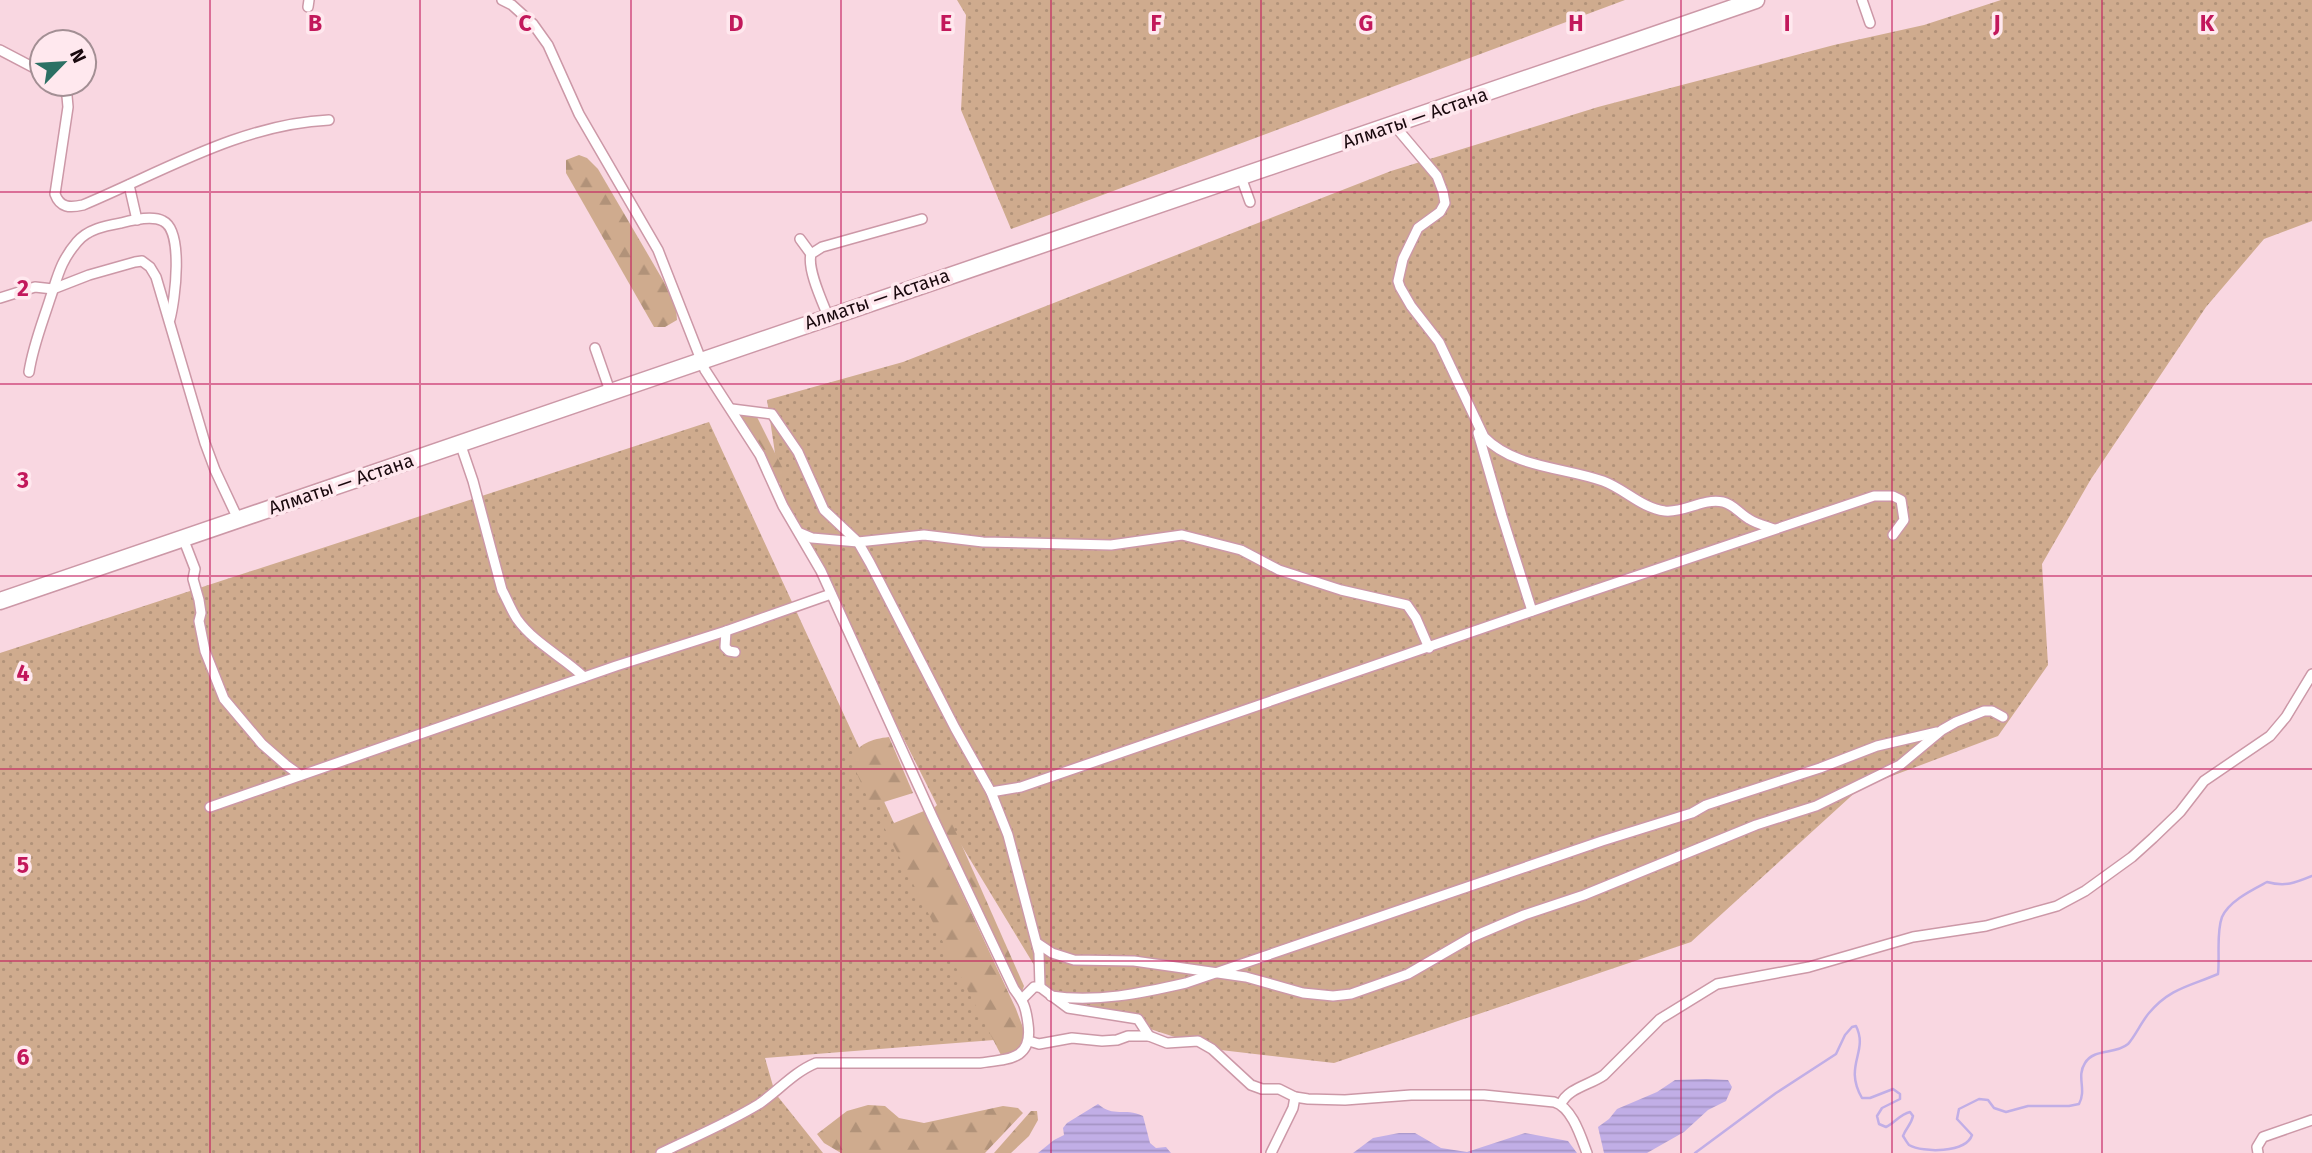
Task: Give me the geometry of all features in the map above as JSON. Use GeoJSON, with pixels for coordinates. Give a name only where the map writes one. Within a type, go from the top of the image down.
{"type":"FeatureCollection","features":[{"type":"Feature","properties":{"kind":"highway","name":"Алматы — Астана"},"geometry":{"type":"LineString","coordinates":[[0,601],[1756,0]]}},
{"type":"Feature","properties":{"kind":"street"},"geometry":{"type":"LineString","coordinates":[[502,0],[533,23],[548,45],[579,114],[658,250],[705,370],[760,455],[783,506],[821,571],[965,888],[1014,989],[1023,998],[1027,1020],[1028,1046],[1019,1054],[1002,1060],[980,1063],[816,1063],[804,1068],[775,1093],[733,1119],[662,1153]]}},
{"type":"Feature","properties":{"kind":"street"},"geometry":{"type":"LineString","coordinates":[[1862,0],[1870,23]]}},
{"type":"Feature","properties":{"kind":"street"},"geometry":{"type":"LineString","coordinates":[[0,50],[28,65]]}},
{"type":"Feature","properties":{"kind":"street"},"geometry":{"type":"LineString","coordinates":[[67,98],[55,194],[61,204],[73,207],[226,142],[309,121],[329,120]]}},
{"type":"Feature","properties":{"kind":"street"},"geometry":{"type":"LineString","coordinates":[[1394,125],[1437,176],[1445,203],[1440,212],[1418,228],[1403,259],[1398,281],[1411,306],[1439,342],[1477,425],[1532,611]]}},
{"type":"Feature","properties":{"kind":"street"},"geometry":{"type":"LineString","coordinates":[[1241,177],[1250,202]]}},
{"type":"Feature","properties":{"kind":"street"},"geometry":{"type":"LineString","coordinates":[[129,185],[137,220]]}},
{"type":"Feature","properties":{"kind":"street"},"geometry":{"type":"LineString","coordinates":[[828,316],[812,271],[809,260],[811,254],[822,247],[922,219]]}},
{"type":"Feature","properties":{"kind":"street"},"geometry":{"type":"LineString","coordinates":[[29,372],[32,352],[57,272],[79,239],[100,227],[137,220],[163,221],[173,233],[175,294],[170,320]]}},
{"type":"Feature","properties":{"kind":"street"},"geometry":{"type":"LineString","coordinates":[[800,239],[811,254]]}},
{"type":"Feature","properties":{"kind":"street"},"geometry":{"type":"LineString","coordinates":[[0,298],[35,287],[53,289],[89,275],[142,261],[154,272],[205,443],[238,519]]}},
{"type":"Feature","properties":{"kind":"street"},"geometry":{"type":"LineString","coordinates":[[595,348],[610,391]]}},
{"type":"Feature","properties":{"kind":"street"},"geometry":{"type":"LineString","coordinates":[[732,409],[772,414],[798,452],[824,510],[859,542],[991,792],[1008,835],[1037,943],[1040,987]]}},
{"type":"Feature","properties":{"kind":"street"},"geometry":{"type":"LineString","coordinates":[[1477,425],[1493,446],[1509,456],[1605,481],[1656,509],[1669,511],[1706,501],[1725,502],[1749,519],[1774,530]]}},
{"type":"Feature","properties":{"kind":"street"},"geometry":{"type":"LineString","coordinates":[[460,443],[473,481],[491,553],[505,596],[517,620],[584,677]]}},
{"type":"Feature","properties":{"kind":"street"},"geometry":{"type":"LineString","coordinates":[[991,792],[1021,787],[1874,496],[1888,495],[1901,500],[1904,520],[1893,535]]}},
{"type":"Feature","properties":{"kind":"street"},"geometry":{"type":"LineString","coordinates":[[800,533],[812,538],[859,542],[924,535],[983,542],[1111,545],[1182,535],[1241,550],[1279,570],[1341,590],[1406,605],[1416,618],[1429,648]]}},
{"type":"Feature","properties":{"kind":"street"},"geometry":{"type":"LineString","coordinates":[[183,538],[195,569],[193,579],[199,600],[199,621],[205,651],[224,699],[262,744],[300,775]]}},
{"type":"Feature","properties":{"kind":"street"},"geometry":{"type":"LineString","coordinates":[[210,807],[831,594]]}},
{"type":"Feature","properties":{"kind":"street"},"geometry":{"type":"LineString","coordinates":[[726,631],[725,647],[735,652]]}},
{"type":"Feature","properties":{"kind":"street"},"geometry":{"type":"LineString","coordinates":[[1561,1104],[1567,1094],[1604,1075],[1660,1019],[1710,987],[1809,967],[1913,937],[1986,926],[2057,906],[2085,891],[2153,838],[2180,812],[2204,781],[2270,736],[2286,718],[2312,674]]}},
{"type":"Feature","properties":{"kind":"street"},"geometry":{"type":"LineString","coordinates":[[1037,943],[1052,953],[1074,960],[1134,961],[1246,977],[1293,991],[1318,995],[1351,994],[1427,964],[1472,937],[1524,915],[1584,895],[1742,830],[1815,806],[1900,765],[1942,730],[1956,722],[1984,711],[1992,711],[2003,717]]}},
{"type":"Feature","properties":{"kind":"street"},"geometry":{"type":"LineString","coordinates":[[1051,996],[1068,999],[1129,995],[1186,983],[1591,844],[1692,813],[1706,805],[1820,768],[1877,746],[1942,730]]}},
{"type":"Feature","properties":{"kind":"street"},"geometry":{"type":"LineString","coordinates":[[1023,998],[1034,987],[1040,987],[1068,1008],[1138,1019],[1149,1036]]}},
{"type":"Feature","properties":{"kind":"street"},"geometry":{"type":"LineString","coordinates":[[1029,1041],[1039,1044],[1072,1038],[1102,1041],[1128,1036],[1149,1036],[1167,1043],[1198,1041],[1207,1045],[1251,1085],[1262,1089],[1279,1088],[1295,1097],[1345,1100],[1411,1095],[1484,1095],[1561,1104]]}},
{"type":"Feature","properties":{"kind":"street"},"geometry":{"type":"LineString","coordinates":[[1271,1153],[1293,1108],[1295,1097]]}},
{"type":"Feature","properties":{"kind":"street"},"geometry":{"type":"LineString","coordinates":[[1561,1104],[1576,1127],[1587,1153]]}},
{"type":"Feature","properties":{"kind":"street"},"geometry":{"type":"LineString","coordinates":[[2258,1153],[2263,1137],[2312,1120]]}},
{"type":"Feature","properties":{"kind":"green space"},"geometry":{"type":"Polygon","coordinates":[[[957,0],[1625,0],[1011,229],[961,110],[966,15],[957,0]]]}},
{"type":"Feature","properties":{"kind":"green space"},"geometry":{"type":"Polygon","coordinates":[[[2001,0],[2312,0],[2312,221],[2264,239],[2206,307],[2091,479],[2042,564],[2048,665],[1998,736],[1860,788],[1691,942],[1334,1063],[1212,1049],[1054,998],[937,805],[831,594],[783,506],[767,400],[903,362],[1391,171],[1598,107],[1834,45],[1924,25],[2001,0]]]}},
{"type":"Feature","properties":{"kind":"green space"},"geometry":{"type":"Polygon","coordinates":[[[579,155],[587,158],[598,169],[664,282],[676,308],[677,320],[665,327],[654,327],[566,173],[566,160],[579,155]]]}},
{"type":"Feature","properties":{"kind":"green space"},"geometry":{"type":"Polygon","coordinates":[[[733,414],[757,417],[787,477],[777,485],[733,414]]]}},
{"type":"Feature","properties":{"kind":"green space"},"geometry":{"type":"Polygon","coordinates":[[[709,422],[994,1040],[765,1058],[775,1093],[823,1153],[0,1153],[0,653],[709,422]]]}},
{"type":"Feature","properties":{"kind":"green space"},"geometry":{"type":"Polygon","coordinates":[[[889,737],[913,793],[871,806],[851,760],[866,743],[889,737]]]}},
{"type":"Feature","properties":{"kind":"green space"},"geometry":{"type":"Polygon","coordinates":[[[944,805],[1024,986],[1022,992],[1018,993],[936,815],[934,808],[944,805]]]}},
{"type":"Feature","properties":{"kind":"green space"},"geometry":{"type":"Polygon","coordinates":[[[924,811],[1025,1033],[1023,1047],[1002,1057],[884,827],[924,811]]]}},
{"type":"Feature","properties":{"kind":"green space"},"geometry":{"type":"Polygon","coordinates":[[[868,1105],[885,1106],[899,1118],[924,1123],[1003,1106],[1018,1108],[1023,1113],[985,1153],[841,1153],[824,1143],[817,1134],[847,1111],[868,1105]]]}},
{"type":"Feature","properties":{"kind":"green space"},"geometry":{"type":"Polygon","coordinates":[[[1031,1111],[1037,1111],[1038,1120],[1029,1136],[1011,1153],[994,1153],[1031,1111]]]}},
{"type":"Feature","properties":{"kind":"shaded area"},"geometry":{"type":"Polygon","coordinates":[[[1675,1080],[1728,1080],[1732,1087],[1726,1101],[1708,1110],[1684,1132],[1647,1153],[1604,1153],[1598,1127],[1617,1109],[1657,1092],[1675,1080]]]}},
{"type":"Feature","properties":{"kind":"shaded area"},"geometry":{"type":"Polygon","coordinates":[[[1098,1104],[1109,1111],[1143,1116],[1150,1143],[1156,1148],[1166,1147],[1171,1153],[1038,1153],[1064,1135],[1063,1128],[1067,1123],[1098,1104]]]}},
{"type":"Feature","properties":{"kind":"shaded area"},"geometry":{"type":"Polygon","coordinates":[[[1415,1133],[1441,1148],[1467,1152],[1525,1133],[1568,1141],[1577,1153],[1353,1153],[1373,1138],[1415,1133]]]}},
{"type":"Feature","properties":{"kind":"waterway"},"geometry":{"type":"LineString","coordinates":[[1695,1153],[1776,1093],[1836,1054],[1845,1035],[1856,1026],[1860,1044],[1855,1076],[1862,1098],[1870,1098],[1893,1089],[1900,1094],[1900,1099],[1882,1108],[1877,1116],[1879,1124],[1886,1127],[1910,1112],[1913,1116],[1903,1136],[1909,1145],[1915,1148],[1943,1150],[1968,1141],[1972,1135],[1957,1119],[1959,1109],[1979,1099],[1988,1100],[1994,1108],[2006,1112],[2028,1106],[2079,1104],[2082,1068],[2089,1058],[2128,1044],[2149,1013],[2165,998],[2218,974],[2220,923],[2230,906],[2267,882],[2290,884],[2312,876]]}}]}
